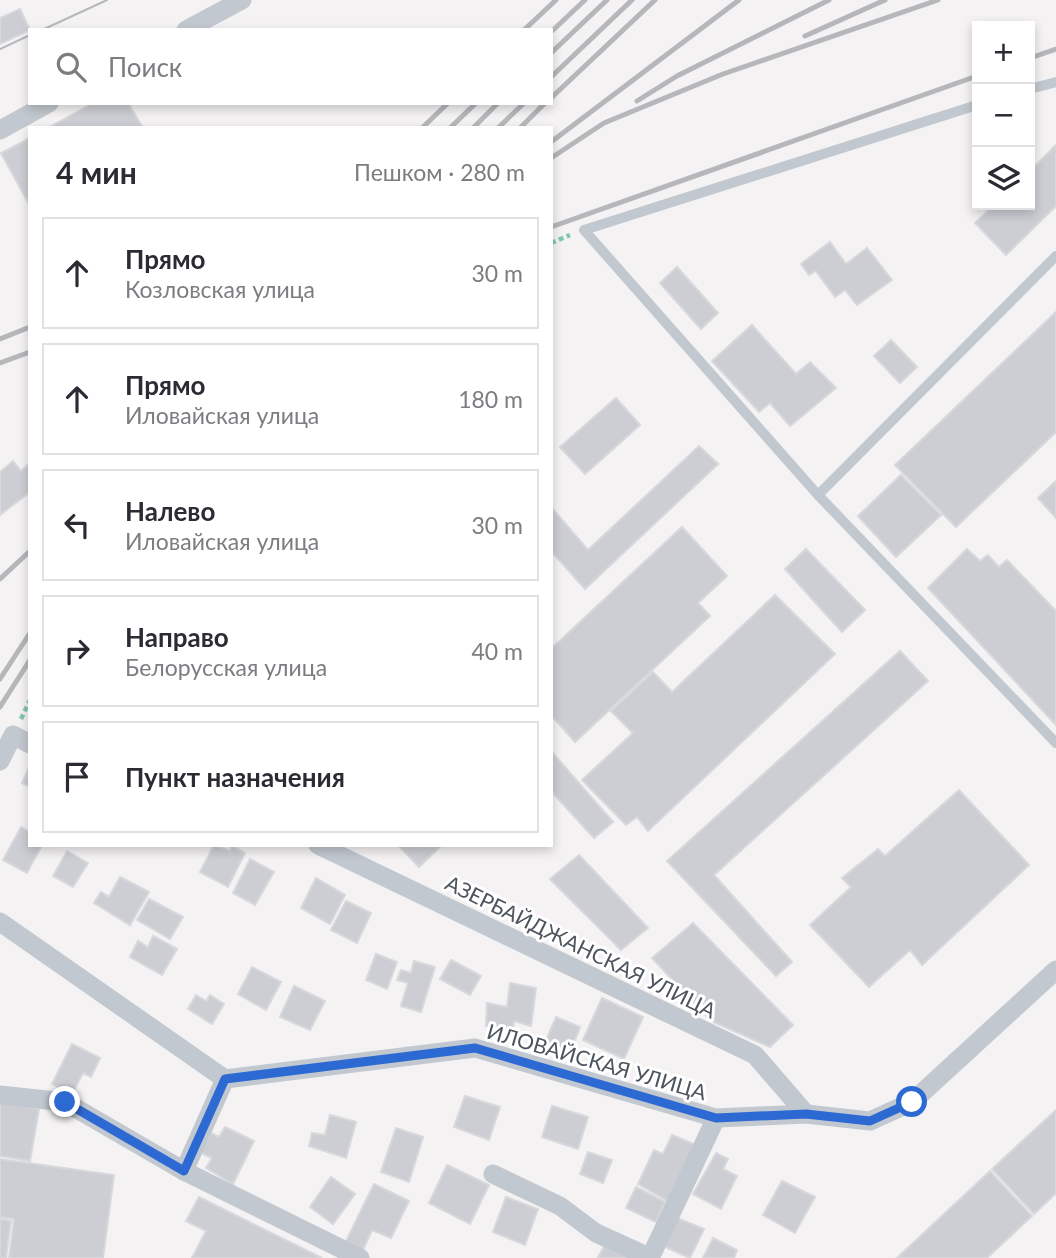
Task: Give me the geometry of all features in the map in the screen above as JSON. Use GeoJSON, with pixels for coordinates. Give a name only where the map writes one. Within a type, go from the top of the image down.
{"type":"FeatureCollection","features":[{"type":"Feature","properties":{"kind":"street"},"geometry":{"type":"LineString","coordinates":[[190,28],[242,0]]}},
{"type":"Feature","properties":{"kind":"street"},"geometry":{"type":"LineString","coordinates":[[0,130],[45,105]]}},
{"type":"Feature","properties":{"kind":"street"},"geometry":{"type":"LineString","coordinates":[[0,761],[13,735],[28,743]]}},
{"type":"Feature","properties":{"kind":"street","name":"АЗЕРБАЙДЖАНСКАЯ УЛИЦА"},"geometry":{"type":"LineString","coordinates":[[322,847],[755,1055],[806,1114]]}},
{"type":"Feature","properties":{"kind":"street"},"geometry":{"type":"LineString","coordinates":[[0,922],[225,1079],[184,1171]]}},
{"type":"Feature","properties":{"kind":"street","name":"ИЛОВАЙСКАЯ УЛИЦА"},"geometry":{"type":"LineString","coordinates":[[225,1079],[475,1048],[716,1118],[806,1114],[870,1121],[912,1102],[1056,970]]}},
{"type":"Feature","properties":{"kind":"street"},"geometry":{"type":"LineString","coordinates":[[0,1095],[65,1102],[184,1171],[360,1258]]}},
{"type":"Feature","properties":{"kind":"street"},"geometry":{"type":"LineString","coordinates":[[493,1174],[560,1206],[596,1233],[650,1258],[716,1118]]}},
{"type":"Feature","properties":{"kind":"lane"},"geometry":{"type":"LineString","coordinates":[[1035,88],[1056,82]]}},
{"type":"Feature","properties":{"kind":"lane"},"geometry":{"type":"LineString","coordinates":[[972,107],[584,230],[818,495],[1056,743]]}},
{"type":"Feature","properties":{"kind":"lane"},"geometry":{"type":"LineString","coordinates":[[818,495],[1056,256]]}},
{"type":"Feature","properties":{"kind":"building"},"geometry":{"type":"Polygon","coordinates":[[[20,9],[28,31],[0,44],[0,18],[20,9]]]}},
{"type":"Feature","properties":{"kind":"building"},"geometry":{"type":"Polygon","coordinates":[[[89,105],[129,105],[142,126],[52,126],[89,105]]]}},
{"type":"Feature","properties":{"kind":"building"},"geometry":{"type":"Polygon","coordinates":[[[28,139],[28,202],[1,153],[28,139]]]}},
{"type":"Feature","properties":{"kind":"building"},"geometry":{"type":"Polygon","coordinates":[[[1056,145],[1056,206],[1006,255],[975,223],[989,210],[1035,210],[1035,166],[1056,145]]]}},
{"type":"Feature","properties":{"kind":"building"},"geometry":{"type":"Polygon","coordinates":[[[830,242],[846,264],[867,248],[892,280],[857,305],[845,290],[835,297],[816,271],[809,275],[801,264],[830,242]]]}},
{"type":"Feature","properties":{"kind":"building"},"geometry":{"type":"Polygon","coordinates":[[[677,267],[718,313],[701,329],[660,283],[677,267]]]}},
{"type":"Feature","properties":{"kind":"building"},"geometry":{"type":"Polygon","coordinates":[[[1056,312],[1056,432],[956,527],[895,465],[1056,312]]]}},
{"type":"Feature","properties":{"kind":"building"},"geometry":{"type":"Polygon","coordinates":[[[752,325],[796,374],[810,362],[836,388],[790,426],[770,403],[759,412],[712,361],[752,325]]]}},
{"type":"Feature","properties":{"kind":"building"},"geometry":{"type":"Polygon","coordinates":[[[891,340],[917,367],[900,383],[874,356],[891,340]]]}},
{"type":"Feature","properties":{"kind":"building"},"geometry":{"type":"Polygon","coordinates":[[[616,398],[640,425],[585,474],[560,447],[616,398]]]}},
{"type":"Feature","properties":{"kind":"building"},"geometry":{"type":"Polygon","coordinates":[[[699,446],[718,464],[585,589],[553,553],[553,509],[588,550],[699,446]]]}},
{"type":"Feature","properties":{"kind":"building"},"geometry":{"type":"Polygon","coordinates":[[[13,461],[21,471],[28,465],[28,494],[0,515],[0,472],[13,461]]]}},
{"type":"Feature","properties":{"kind":"building"},"geometry":{"type":"Polygon","coordinates":[[[901,475],[941,515],[896,557],[858,516],[901,475]]]}},
{"type":"Feature","properties":{"kind":"building"},"geometry":{"type":"Polygon","coordinates":[[[1056,481],[1056,518],[1038,498],[1056,481]]]}},
{"type":"Feature","properties":{"kind":"building"},"geometry":{"type":"Polygon","coordinates":[[[682,527],[727,576],[698,603],[710,616],[575,742],[553,717],[553,647],[682,527]]]}},
{"type":"Feature","properties":{"kind":"building"},"geometry":{"type":"Polygon","coordinates":[[[806,549],[865,610],[842,632],[785,569],[806,549]]]}},
{"type":"Feature","properties":{"kind":"building"},"geometry":{"type":"Polygon","coordinates":[[[967,549],[980,561],[988,555],[999,567],[1007,560],[1056,611],[1056,725],[928,588],[967,549]]]}},
{"type":"Feature","properties":{"kind":"building"},"geometry":{"type":"Polygon","coordinates":[[[775,595],[835,654],[648,831],[637,817],[626,825],[582,780],[633,733],[611,711],[653,672],[672,692],[775,595]]]}},
{"type":"Feature","properties":{"kind":"building"},"geometry":{"type":"Polygon","coordinates":[[[900,651],[928,681],[714,875],[792,962],[776,976],[667,861],[900,651]]]}},
{"type":"Feature","properties":{"kind":"building"},"geometry":{"type":"Polygon","coordinates":[[[553,753],[613,822],[594,838],[553,793],[553,753]]]}},
{"type":"Feature","properties":{"kind":"building"},"geometry":{"type":"Polygon","coordinates":[[[28,770],[28,786],[22,783],[28,770]]]}},
{"type":"Feature","properties":{"kind":"building"},"geometry":{"type":"Polygon","coordinates":[[[959,790],[1029,865],[922,965],[910,950],[869,987],[810,925],[851,887],[842,878],[878,849],[885,856],[959,790]]]}},
{"type":"Feature","properties":{"kind":"building"},"geometry":{"type":"Polygon","coordinates":[[[21,827],[28,831],[28,847],[41,847],[27,873],[3,860],[21,827]]]}},
{"type":"Feature","properties":{"kind":"building"},"geometry":{"type":"Polygon","coordinates":[[[213,847],[230,851],[234,847],[245,853],[228,887],[200,872],[213,847]]]}},
{"type":"Feature","properties":{"kind":"building"},"geometry":{"type":"Polygon","coordinates":[[[400,847],[440,847],[419,867],[400,847]]]}},
{"type":"Feature","properties":{"kind":"building"},"geometry":{"type":"Polygon","coordinates":[[[67,851],[88,863],[73,887],[53,876],[67,851]]]}},
{"type":"Feature","properties":{"kind":"building"},"geometry":{"type":"Polygon","coordinates":[[[579,855],[648,928],[621,950],[550,879],[579,855]]]}},
{"type":"Feature","properties":{"kind":"building"},"geometry":{"type":"Polygon","coordinates":[[[250,859],[274,872],[255,905],[233,893],[250,859]]]}},
{"type":"Feature","properties":{"kind":"building"},"geometry":{"type":"Polygon","coordinates":[[[120,877],[149,892],[130,925],[94,903],[101,892],[109,897],[120,877]]]}},
{"type":"Feature","properties":{"kind":"building"},"geometry":{"type":"Polygon","coordinates":[[[316,878],[345,895],[330,924],[301,908],[316,878]]]}},
{"type":"Feature","properties":{"kind":"building"},"geometry":{"type":"Polygon","coordinates":[[[149,899],[183,917],[170,939],[137,920],[149,899]]]}},
{"type":"Feature","properties":{"kind":"building"},"geometry":{"type":"Polygon","coordinates":[[[346,901],[371,913],[357,943],[331,930],[346,901]]]}},
{"type":"Feature","properties":{"kind":"building"},"geometry":{"type":"Polygon","coordinates":[[[693,923],[793,1025],[770,1047],[711,1021],[652,958],[693,923]]]}},
{"type":"Feature","properties":{"kind":"building"},"geometry":{"type":"Polygon","coordinates":[[[153,936],[177,949],[162,975],[130,957],[138,941],[148,947],[153,936]]]}},
{"type":"Feature","properties":{"kind":"building"},"geometry":{"type":"Polygon","coordinates":[[[376,954],[397,962],[387,989],[366,980],[376,954]]]}},
{"type":"Feature","properties":{"kind":"building"},"geometry":{"type":"Polygon","coordinates":[[[451,960],[481,976],[470,995],[440,979],[451,960]]]}},
{"type":"Feature","properties":{"kind":"building"},"geometry":{"type":"Polygon","coordinates":[[[414,961],[435,967],[421,1012],[401,1006],[408,983],[397,980],[401,970],[411,973],[414,961]]]}},
{"type":"Feature","properties":{"kind":"building"},"geometry":{"type":"Polygon","coordinates":[[[252,967],[281,982],[266,1010],[238,994],[252,967]]]}},
{"type":"Feature","properties":{"kind":"building"},"geometry":{"type":"Polygon","coordinates":[[[510,983],[536,988],[531,1026],[514,1021],[513,1031],[486,1026],[487,1003],[507,1007],[510,983]]]}},
{"type":"Feature","properties":{"kind":"building"},"geometry":{"type":"Polygon","coordinates":[[[294,986],[325,1001],[310,1030],[280,1017],[294,986]]]}},
{"type":"Feature","properties":{"kind":"building"},"geometry":{"type":"Polygon","coordinates":[[[196,995],[206,1001],[210,995],[224,1004],[212,1024],[188,1009],[196,995]]]}},
{"type":"Feature","properties":{"kind":"building"},"geometry":{"type":"Polygon","coordinates":[[[602,998],[643,1017],[624,1059],[583,1040],[602,998]]]}},
{"type":"Feature","properties":{"kind":"building"},"geometry":{"type":"Polygon","coordinates":[[[556,1017],[580,1027],[570,1053],[545,1043],[556,1017]]]}},
{"type":"Feature","properties":{"kind":"building"},"geometry":{"type":"Polygon","coordinates":[[[72,1044],[100,1058],[91,1077],[83,1073],[72,1094],[52,1084],[72,1044]]]}},
{"type":"Feature","properties":{"kind":"building"},"geometry":{"type":"Polygon","coordinates":[[[465,1096],[500,1107],[489,1140],[454,1127],[465,1096]]]}},
{"type":"Feature","properties":{"kind":"building"},"geometry":{"type":"Polygon","coordinates":[[[0,1102],[39,1109],[30,1161],[0,1156],[0,1102]]]}},
{"type":"Feature","properties":{"kind":"building"},"geometry":{"type":"Polygon","coordinates":[[[552,1106],[588,1117],[578,1149],[542,1137],[552,1106]]]}},
{"type":"Feature","properties":{"kind":"building"},"geometry":{"type":"Polygon","coordinates":[[[1056,1110],[1056,1193],[1034,1214],[992,1169],[1056,1110]]]}},
{"type":"Feature","properties":{"kind":"building"},"geometry":{"type":"Polygon","coordinates":[[[330,1115],[356,1122],[346,1158],[309,1146],[312,1133],[325,1135],[330,1115]]]}},
{"type":"Feature","properties":{"kind":"building"},"geometry":{"type":"Polygon","coordinates":[[[225,1127],[254,1141],[233,1184],[206,1168],[212,1158],[201,1153],[211,1133],[219,1137],[225,1127]]]}},
{"type":"Feature","properties":{"kind":"building"},"geometry":{"type":"Polygon","coordinates":[[[396,1128],[423,1137],[409,1182],[381,1172],[396,1128]]]}},
{"type":"Feature","properties":{"kind":"building"},"geometry":{"type":"Polygon","coordinates":[[[672,1135],[696,1145],[668,1201],[638,1184],[654,1150],[663,1154],[672,1135]]]}},
{"type":"Feature","properties":{"kind":"building"},"geometry":{"type":"Polygon","coordinates":[[[588,1152],[612,1160],[603,1183],[580,1174],[588,1152]]]}},
{"type":"Feature","properties":{"kind":"building"},"geometry":{"type":"Polygon","coordinates":[[[716,1153],[728,1159],[723,1169],[737,1176],[721,1209],[693,1194],[716,1153]]]}},
{"type":"Feature","properties":{"kind":"building"},"geometry":{"type":"Polygon","coordinates":[[[0,1159],[114,1175],[103,1258],[9,1258],[14,1219],[0,1217],[0,1159]]]}},
{"type":"Feature","properties":{"kind":"building"},"geometry":{"type":"Polygon","coordinates":[[[447,1165],[489,1185],[470,1224],[429,1203],[447,1165]]]}},
{"type":"Feature","properties":{"kind":"building"},"geometry":{"type":"Polygon","coordinates":[[[990,1171],[1032,1216],[987,1258],[897,1258],[990,1171]]]}},
{"type":"Feature","properties":{"kind":"building"},"geometry":{"type":"Polygon","coordinates":[[[331,1177],[355,1194],[333,1224],[310,1207],[331,1177]]]}},
{"type":"Feature","properties":{"kind":"building"},"geometry":{"type":"Polygon","coordinates":[[[782,1181],[815,1197],[795,1233],[763,1215],[782,1181]]]}},
{"type":"Feature","properties":{"kind":"building"},"geometry":{"type":"Polygon","coordinates":[[[374,1184],[409,1201],[391,1238],[372,1230],[362,1252],[345,1243],[374,1184]]]}},
{"type":"Feature","properties":{"kind":"building"},"geometry":{"type":"Polygon","coordinates":[[[636,1187],[665,1202],[656,1222],[626,1208],[636,1187]]]}},
{"type":"Feature","properties":{"kind":"building"},"geometry":{"type":"Polygon","coordinates":[[[199,1197],[322,1258],[192,1258],[206,1231],[186,1221],[199,1197]]]}},
{"type":"Feature","properties":{"kind":"building"},"geometry":{"type":"Polygon","coordinates":[[[506,1197],[538,1209],[525,1245],[493,1232],[506,1197]]]}},
{"type":"Feature","properties":{"kind":"building"},"geometry":{"type":"Polygon","coordinates":[[[677,1218],[704,1229],[690,1258],[663,1246],[677,1218]]]}},
{"type":"Feature","properties":{"kind":"building"},"geometry":{"type":"Polygon","coordinates":[[[0,1219],[11,1221],[6,1258],[0,1258],[0,1219]]]}},
{"type":"Feature","properties":{"kind":"building"},"geometry":{"type":"Polygon","coordinates":[[[713,1238],[737,1250],[734,1258],[703,1258],[713,1238]]]}},
{"type":"Feature","properties":{"kind":"building"},"geometry":{"type":"Polygon","coordinates":[[[604,1246],[633,1258],[598,1258],[604,1246]]]}},
{"type":"Feature","properties":{"kind":"tram line"},"geometry":{"type":"LineString","coordinates":[[46,28],[107,0]]}},
{"type":"Feature","properties":{"kind":"tram line"},"geometry":{"type":"LineString","coordinates":[[0,49],[28,36]]}},
{"type":"Feature","properties":{"kind":"railway"},"geometry":{"type":"LineString","coordinates":[[526,28],[556,0]]}},
{"type":"Feature","properties":{"kind":"railway"},"geometry":{"type":"LineString","coordinates":[[553,30],[585,0]]}},
{"type":"Feature","properties":{"kind":"railway"},"geometry":{"type":"LineString","coordinates":[[553,51],[607,0]]}},
{"type":"Feature","properties":{"kind":"railway"},"geometry":{"type":"LineString","coordinates":[[553,75],[632,0]]}},
{"type":"Feature","properties":{"kind":"railway"},"geometry":{"type":"LineString","coordinates":[[553,96],[655,0]]}},
{"type":"Feature","properties":{"kind":"railway"},"geometry":{"type":"LineString","coordinates":[[553,140],[739,0]]}},
{"type":"Feature","properties":{"kind":"railway"},"geometry":{"type":"LineString","coordinates":[[637,101],[677,76],[829,0]]}},
{"type":"Feature","properties":{"kind":"railway"},"geometry":{"type":"LineString","coordinates":[[805,36],[885,0]]}},
{"type":"Feature","properties":{"kind":"railway"},"geometry":{"type":"LineString","coordinates":[[553,157],[604,123],[723,74],[938,0]]}},
{"type":"Feature","properties":{"kind":"railway"},"geometry":{"type":"LineString","coordinates":[[1035,56],[1056,49]]}},
{"type":"Feature","properties":{"kind":"railway"},"geometry":{"type":"LineString","coordinates":[[553,226],[972,78]]}},
{"type":"Feature","properties":{"kind":"railway"},"geometry":{"type":"LineString","coordinates":[[424,126],[446,105]]}},
{"type":"Feature","properties":{"kind":"railway"},"geometry":{"type":"LineString","coordinates":[[452,126],[474,105]]}},
{"type":"Feature","properties":{"kind":"railway"},"geometry":{"type":"LineString","coordinates":[[475,126],[496,105]]}},
{"type":"Feature","properties":{"kind":"railway"},"geometry":{"type":"LineString","coordinates":[[500,126],[522,105]]}},
{"type":"Feature","properties":{"kind":"railway"},"geometry":{"type":"LineString","coordinates":[[522,126],[543,105]]}},
{"type":"Feature","properties":{"kind":"railway"},"geometry":{"type":"LineString","coordinates":[[0,339],[28,328]]}},
{"type":"Feature","properties":{"kind":"railway"},"geometry":{"type":"LineString","coordinates":[[0,363],[28,353]]}},
{"type":"Feature","properties":{"kind":"railway"},"geometry":{"type":"LineString","coordinates":[[0,579],[28,553]]}},
{"type":"Feature","properties":{"kind":"railway"},"geometry":{"type":"LineString","coordinates":[[0,679],[28,636]]}},
{"type":"Feature","properties":{"kind":"railway"},"geometry":{"type":"LineString","coordinates":[[0,707],[28,663]]}},
{"type":"Feature","properties":{"kind":"route"},"geometry":{"type":"LineString","coordinates":[[65,1102],[184,1171],[225,1079],[475,1048],[716,1118],[806,1114],[870,1121],[912,1102]]}}]}
